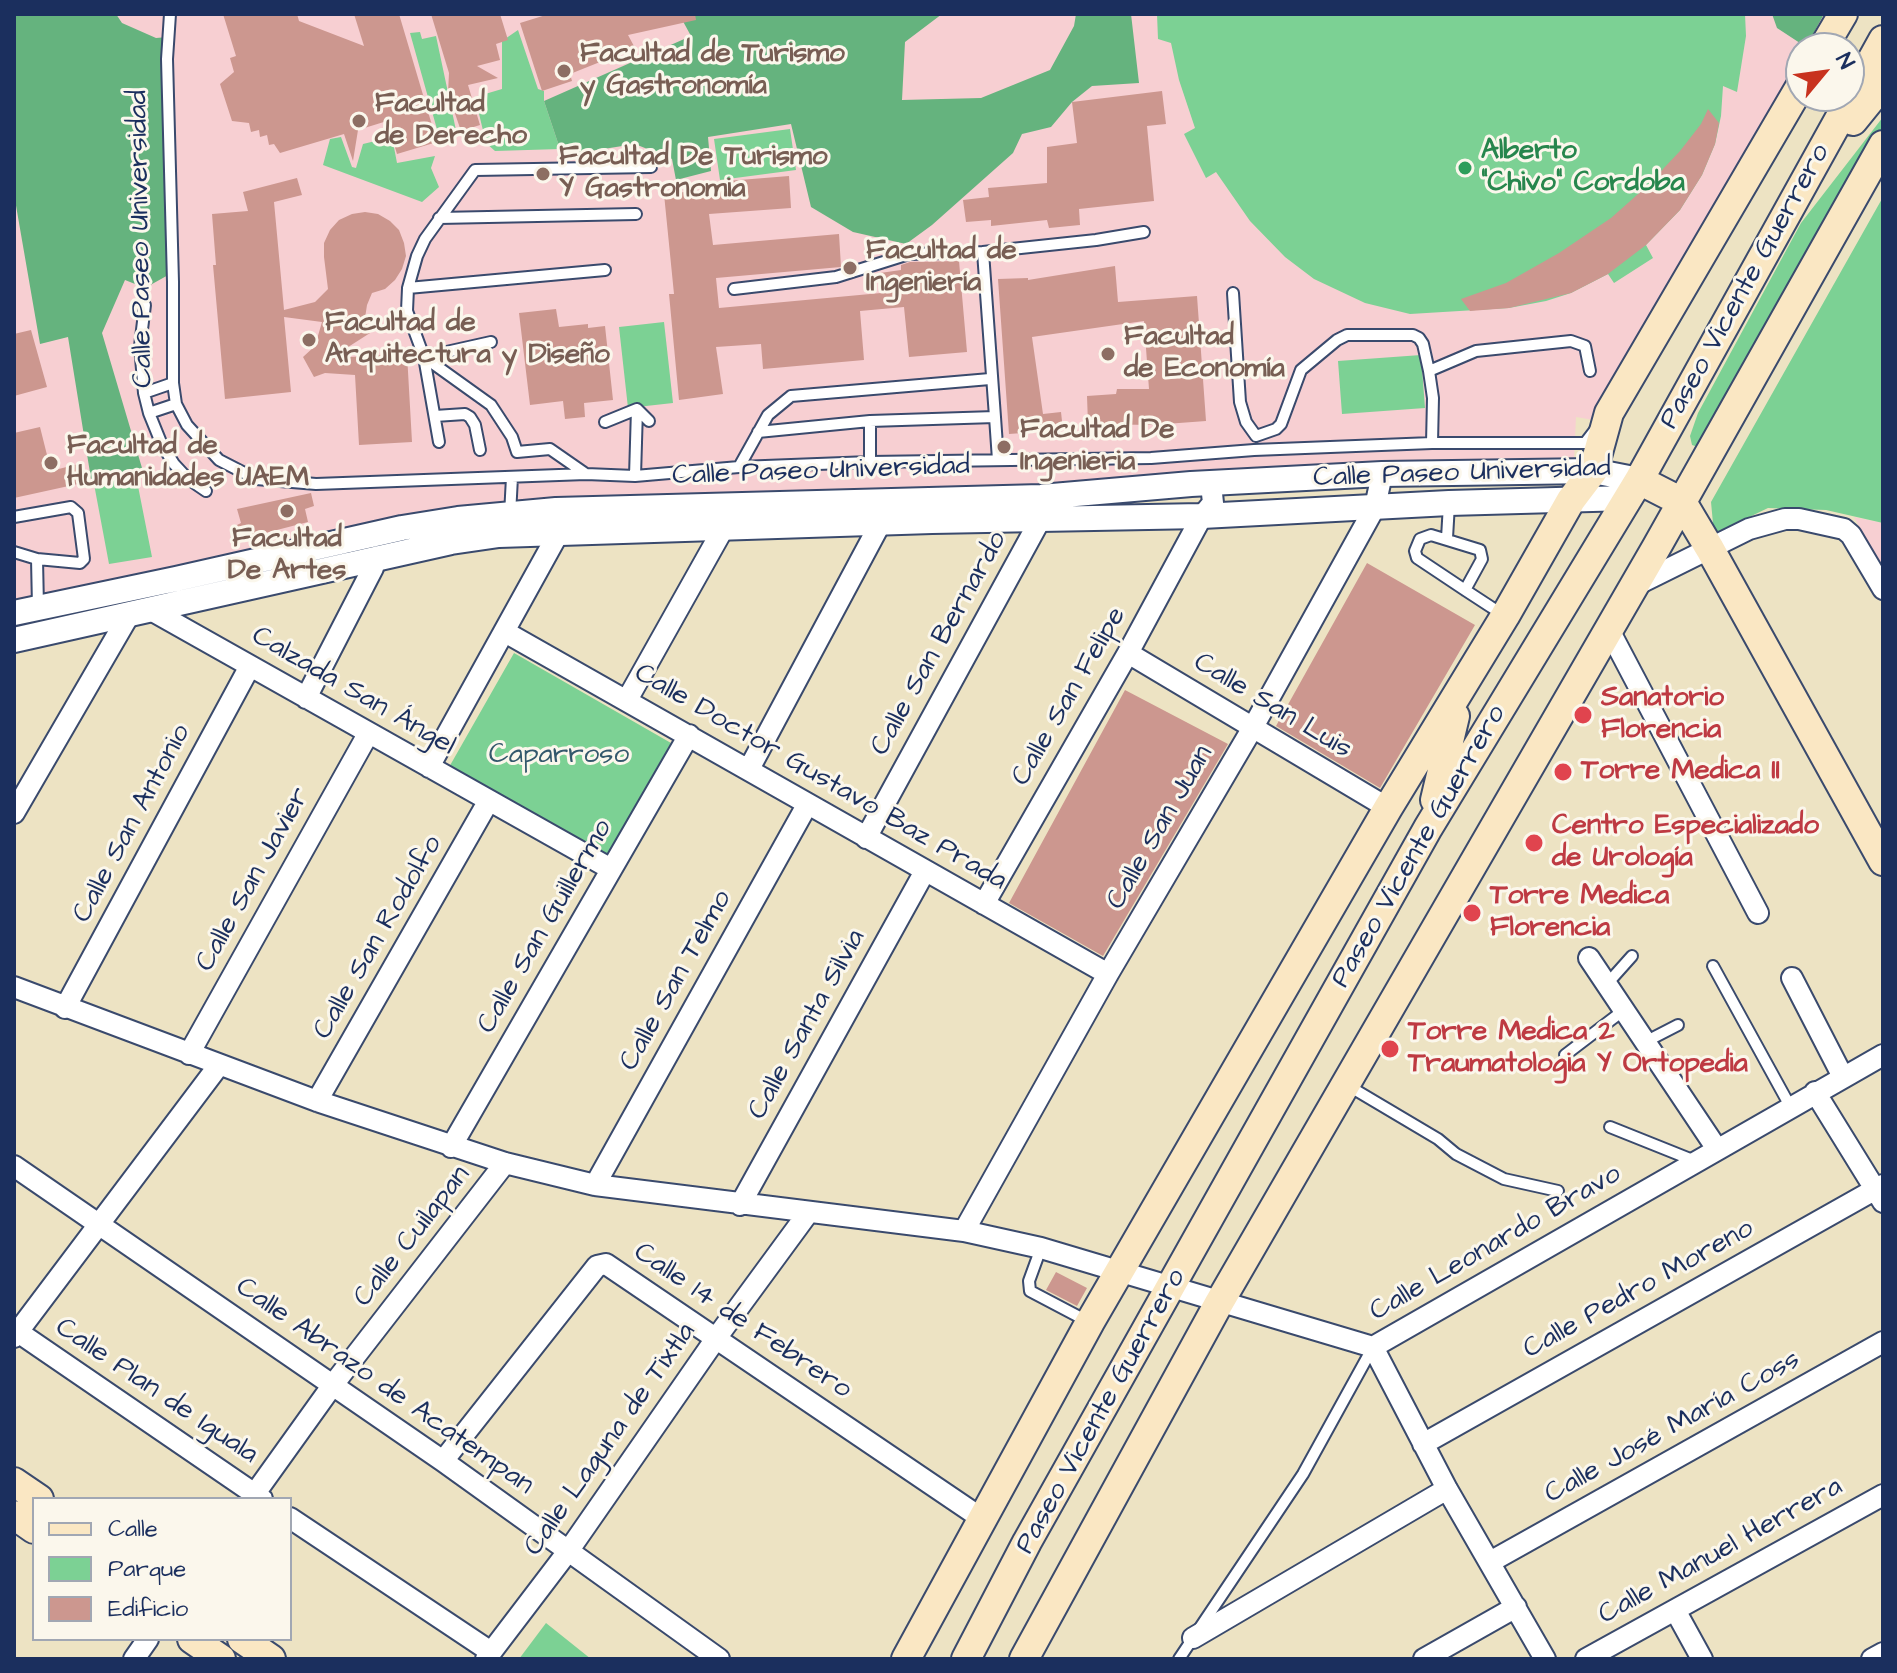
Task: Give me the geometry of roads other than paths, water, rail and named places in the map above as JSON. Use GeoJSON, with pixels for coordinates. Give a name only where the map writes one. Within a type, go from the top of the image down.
{"type":"FeatureCollection","features":[{"type":"Feature","properties":{"kind":"main road"},"geometry":{"type":"LineString","coordinates":[[1832,32],[1843,14]]}},
{"type":"Feature","properties":{"kind":"main road","name":"Paseo Vicente Guerrero"},"geometry":{"type":"LineString","coordinates":[[966,1659],[1027,1542],[1428,828],[1634,489],[1883,40]]}},
{"type":"Feature","properties":{"kind":"main road"},"geometry":{"type":"LineString","coordinates":[[1809,174],[1883,84]]}},
{"type":"Feature","properties":{"kind":"main road","name":"Paseo Vicente Guerrero"},"geometry":{"type":"LineString","coordinates":[[906,1659],[1090,1322],[1388,808],[1462,689],[1571,500],[1593,471],[1609,413],[1785,112]]}},
{"type":"Feature","properties":{"kind":"main road","name":"Paseo Vicente Guerrero"},"geometry":{"type":"LineString","coordinates":[[1024,1659],[1219,1303],[1609,630],[1883,145]]}},
{"type":"Feature","properties":{"kind":"main road"},"geometry":{"type":"LineString","coordinates":[[1634,489],[1682,502],[1883,861]]}},
{"type":"Feature","properties":{"kind":"main road"},"geometry":{"type":"LineString","coordinates":[[1428,828],[1462,689]]}},
{"type":"Feature","properties":{"kind":"main road"},"geometry":{"type":"LineString","coordinates":[[14,1482],[36,1497]]}},
{"type":"Feature","properties":{"kind":"main road"},"geometry":{"type":"LineString","coordinates":[[14,1515],[32,1528]]}},
{"type":"Feature","properties":{"kind":"main road"},"geometry":{"type":"LineString","coordinates":[[941,1659],[983,1629]]}},
{"type":"Feature","properties":{"kind":"main road"},"geometry":{"type":"LineString","coordinates":[[195,1641],[221,1659]]}},
{"type":"Feature","properties":{"kind":"main road"},"geometry":{"type":"LineString","coordinates":[[245,1641],[271,1659]]}},
{"type":"Feature","properties":{"kind":"street","name":"Calle Paseo Universidad"},"geometry":{"type":"LineString","coordinates":[[14,640],[451,542],[499,535],[932,521],[1378,461],[1593,471],[1634,489]]}},
{"type":"Feature","properties":{"kind":"street","name":"Calle San Juan"},"geometry":{"type":"LineString","coordinates":[[964,1231],[1108,974],[1252,729],[1375,507],[1378,461]]}},
{"type":"Feature","properties":{"kind":"street"},"geometry":{"type":"LineString","coordinates":[[1201,484],[1194,504],[1202,516]]}},
{"type":"Feature","properties":{"kind":"street","name":"Calle Paseo Universidad"},"geometry":{"type":"LineString","coordinates":[[14,613],[402,528],[556,510],[785,502],[1040,508],[1202,516],[1571,500],[1634,489]]}},
{"type":"Feature","properties":{"kind":"street","name":"Calle San Bernardo"},"geometry":{"type":"LineString","coordinates":[[866,838],[1040,508]]}},
{"type":"Feature","properties":{"kind":"street","name":"Calle San Felipe"},"geometry":{"type":"LineString","coordinates":[[984,904],[1128,653],[1202,516]]}},
{"type":"Feature","properties":{"kind":"street"},"geometry":{"type":"LineString","coordinates":[[1632,587],[1759,525],[1785,519],[1818,522],[1844,529],[1851,535],[1883,589]]}},
{"type":"Feature","properties":{"kind":"street"},"geometry":{"type":"LineString","coordinates":[[749,769],[880,524]]}},
{"type":"Feature","properties":{"kind":"street"},"geometry":{"type":"LineString","coordinates":[[627,700],[723,529]]}},
{"type":"Feature","properties":{"kind":"street"},"geometry":{"type":"LineString","coordinates":[[429,767],[558,534]]}},
{"type":"Feature","properties":{"kind":"street"},"geometry":{"type":"LineString","coordinates":[[306,698],[373,568]]}},
{"type":"Feature","properties":{"kind":"street"},"geometry":{"type":"LineString","coordinates":[[40,606],[42,617],[51,632]]}},
{"type":"Feature","properties":{"kind":"street"},"geometry":{"type":"LineString","coordinates":[[14,813],[140,612]]}},
{"type":"Feature","properties":{"kind":"street","name":"Calzada San Ángel"},"geometry":{"type":"LineString","coordinates":[[140,612],[250,666],[611,869]]}},
{"type":"Feature","properties":{"kind":"street"},"geometry":{"type":"LineString","coordinates":[[1609,630],[1758,913]]}},
{"type":"Feature","properties":{"kind":"street","name":"Calle Doctor Gustavo Baz Prada"},"geometry":{"type":"LineString","coordinates":[[505,632],[1108,974]]}},
{"type":"Feature","properties":{"kind":"street","name":"Calle San Luis"},"geometry":{"type":"LineString","coordinates":[[1128,653],[1388,808]]}},
{"type":"Feature","properties":{"kind":"street","name":"Calle San Antonio"},"geometry":{"type":"LineString","coordinates":[[65,1008],[250,666]]}},
{"type":"Feature","properties":{"kind":"street","name":"Calle San Javier"},"geometry":{"type":"LineString","coordinates":[[189,1054],[368,734]]}},
{"type":"Feature","properties":{"kind":"street","name":"Calle San Guillermo"},"geometry":{"type":"LineString","coordinates":[[451,1147],[689,735]]}},
{"type":"Feature","properties":{"kind":"street","name":"Calle San Rodolfo"},"geometry":{"type":"LineString","coordinates":[[317,1101],[488,802]]}},
{"type":"Feature","properties":{"kind":"street","name":"Calle San Telmo"},"geometry":{"type":"LineString","coordinates":[[595,1185],[807,805]]}},
{"type":"Feature","properties":{"kind":"street","name":"Calle Santa Silvia"},"geometry":{"type":"LineString","coordinates":[[740,1205],[925,871]]}},
{"type":"Feature","properties":{"kind":"street"},"geometry":{"type":"LineString","coordinates":[[1589,958],[1717,1149]]}},
{"type":"Feature","properties":{"kind":"street"},"geometry":{"type":"LineString","coordinates":[[1792,978],[1843,1077]]}},
{"type":"Feature","properties":{"kind":"street"},"geometry":{"type":"LineString","coordinates":[[14,987],[317,1101],[505,1163],[595,1185],[964,1231],[1041,1248],[1373,1347],[1447,1489],[1545,1659]]}},
{"type":"Feature","properties":{"kind":"street","name":"Calle Leonardo Bravo"},"geometry":{"type":"LineString","coordinates":[[1373,1347],[1883,1055]]}},
{"type":"Feature","properties":{"kind":"street"},"geometry":{"type":"LineString","coordinates":[[16,1334],[219,1065]]}},
{"type":"Feature","properties":{"kind":"street"},"geometry":{"type":"LineString","coordinates":[[1815,1092],[1880,1192]]}},
{"type":"Feature","properties":{"kind":"street","name":"Calle Cuilapan"},"geometry":{"type":"LineString","coordinates":[[256,1497],[332,1386],[505,1163]]}},
{"type":"Feature","properties":{"kind":"street","name":"Calle Abrazo de Acatempan"},"geometry":{"type":"LineString","coordinates":[[14,1166],[443,1461],[719,1659]]}},
{"type":"Feature","properties":{"kind":"street","name":"Calle Pedro Moreno"},"geometry":{"type":"LineString","coordinates":[[1423,1444],[1880,1192]]}},
{"type":"Feature","properties":{"kind":"street","name":"Calle Laguna de Tixtla"},"geometry":{"type":"LineString","coordinates":[[488,1656],[569,1550],[717,1337],[808,1213]]}},
{"type":"Feature","properties":{"kind":"street","name":"Calle 14 de Febrero"},"geometry":{"type":"LineString","coordinates":[[443,1461],[600,1264],[606,1264],[981,1518]]}},
{"type":"Feature","properties":{"kind":"street","name":"Calle Plan de Iguala"},"geometry":{"type":"LineString","coordinates":[[16,1334],[256,1497]]}},
{"type":"Feature","properties":{"kind":"street","name":"Calle José María Coss"},"geometry":{"type":"LineString","coordinates":[[1490,1562],[1883,1342]]}},
{"type":"Feature","properties":{"kind":"street"},"geometry":{"type":"LineString","coordinates":[[1193,1638],[1447,1489]]}},
{"type":"Feature","properties":{"kind":"street","name":"Calle Manuel Herrera"},"geometry":{"type":"LineString","coordinates":[[1586,1659],[1883,1495]]}},
{"type":"Feature","properties":{"kind":"street"},"geometry":{"type":"LineString","coordinates":[[292,1519],[488,1656]]}},
{"type":"Feature","properties":{"kind":"street"},"geometry":{"type":"LineString","coordinates":[[1424,1659],[1516,1607]]}},
{"type":"Feature","properties":{"kind":"street"},"geometry":{"type":"LineString","coordinates":[[1675,1610],[1702,1659]]}},
{"type":"Feature","properties":{"kind":"street"},"geometry":{"type":"LineString","coordinates":[[134,1659],[147,1641]]}},
{"type":"Feature","properties":{"kind":"street"},"geometry":{"type":"LineString","coordinates":[[1872,1659],[1883,1653]]}},
{"type":"Feature","properties":{"kind":"lane","name":"Calle Paseo Universidad"},"geometry":{"type":"LineString","coordinates":[[170,14],[167,59],[173,383],[176,404],[187,425],[219,460],[256,479],[316,484],[586,474],[635,476],[739,467],[1151,458],[1254,450],[1378,461],[1432,443],[1585,443],[1609,413]]}},
{"type":"Feature","properties":{"kind":"lane"},"geometry":{"type":"LineString","coordinates":[[439,442],[424,357],[407,311],[408,288],[417,256],[439,218],[477,170],[651,167]]}},
{"type":"Feature","properties":{"kind":"lane"},"geometry":{"type":"LineString","coordinates":[[439,218],[636,214]]}},
{"type":"Feature","properties":{"kind":"lane"},"geometry":{"type":"LineString","coordinates":[[734,289],[836,277],[909,254],[983,252],[1144,232]]}},
{"type":"Feature","properties":{"kind":"lane"},"geometry":{"type":"LineString","coordinates":[[983,252],[998,460]]}},
{"type":"Feature","properties":{"kind":"lane"},"geometry":{"type":"LineString","coordinates":[[408,288],[605,270]]}},
{"type":"Feature","properties":{"kind":"lane"},"geometry":{"type":"LineString","coordinates":[[1233,293],[1240,402],[1246,422],[1256,436],[1254,450]]}},
{"type":"Feature","properties":{"kind":"lane"},"geometry":{"type":"LineString","coordinates":[[145,305],[140,346],[149,413],[162,445],[174,464],[206,491]]}},
{"type":"Feature","properties":{"kind":"lane"},"geometry":{"type":"LineString","coordinates":[[1256,436],[1281,424],[1301,370],[1347,335],[1413,335],[1423,344],[1429,371],[1433,398],[1432,443]]}},
{"type":"Feature","properties":{"kind":"lane"},"geometry":{"type":"LineString","coordinates":[[1429,371],[1476,351],[1571,341],[1581,342],[1585,346],[1590,371]]}},
{"type":"Feature","properties":{"kind":"lane"},"geometry":{"type":"LineString","coordinates":[[424,357],[491,342]]}},
{"type":"Feature","properties":{"kind":"lane"},"geometry":{"type":"LineString","coordinates":[[424,357],[491,405],[512,437],[517,452],[550,449],[586,474]]}},
{"type":"Feature","properties":{"kind":"lane"},"geometry":{"type":"LineString","coordinates":[[739,467],[773,408],[791,396],[990,379]]}},
{"type":"Feature","properties":{"kind":"lane"},"geometry":{"type":"LineString","coordinates":[[144,393],[173,383]]}},
{"type":"Feature","properties":{"kind":"lane"},"geometry":{"type":"LineString","coordinates":[[149,413],[176,404]]}},
{"type":"Feature","properties":{"kind":"lane"},"geometry":{"type":"LineString","coordinates":[[637,409],[649,421]]}},
{"type":"Feature","properties":{"kind":"lane"},"geometry":{"type":"LineString","coordinates":[[605,422],[637,409]]}},
{"type":"Feature","properties":{"kind":"lane"},"geometry":{"type":"LineString","coordinates":[[635,476],[637,409]]}},
{"type":"Feature","properties":{"kind":"lane"},"geometry":{"type":"LineString","coordinates":[[435,416],[465,414],[470,417],[475,425],[480,450]]}},
{"type":"Feature","properties":{"kind":"lane"},"geometry":{"type":"LineString","coordinates":[[758,432],[870,421],[995,417]]}},
{"type":"Feature","properties":{"kind":"lane"},"geometry":{"type":"LineString","coordinates":[[870,421],[870,462]]}},
{"type":"Feature","properties":{"kind":"lane"},"geometry":{"type":"LineString","coordinates":[[510,515],[512,477]]}},
{"type":"Feature","properties":{"kind":"lane"},"geometry":{"type":"LineString","coordinates":[[1447,538],[1449,503]]}},
{"type":"Feature","properties":{"kind":"lane"},"geometry":{"type":"LineString","coordinates":[[14,517],[71,507],[77,510],[84,559],[80,563],[37,559],[14,552]]}},
{"type":"Feature","properties":{"kind":"lane"},"geometry":{"type":"LineString","coordinates":[[1465,590],[1482,554],[1477,547],[1431,535],[1423,537],[1415,556],[1465,590],[1505,616]]}},
{"type":"Feature","properties":{"kind":"lane"},"geometry":{"type":"LineString","coordinates":[[37,559],[40,606]]}},
{"type":"Feature","properties":{"kind":"lane"},"geometry":{"type":"LineString","coordinates":[[1607,984],[1632,956]]}},
{"type":"Feature","properties":{"kind":"lane"},"geometry":{"type":"LineString","coordinates":[[1713,966],[1790,1106]]}},
{"type":"Feature","properties":{"kind":"lane"},"geometry":{"type":"LineString","coordinates":[[1565,1055],[1624,1010]]}},
{"type":"Feature","properties":{"kind":"lane"},"geometry":{"type":"LineString","coordinates":[[1645,1042],[1678,1025]]}},
{"type":"Feature","properties":{"kind":"lane"},"geometry":{"type":"LineString","coordinates":[[1345,1084],[1438,1139],[1456,1154],[1504,1179],[1558,1191]]}},
{"type":"Feature","properties":{"kind":"lane"},"geometry":{"type":"LineString","coordinates":[[1610,1127],[1695,1161]]}},
{"type":"Feature","properties":{"kind":"lane"},"geometry":{"type":"LineString","coordinates":[[1041,1248],[1028,1285],[1030,1291],[1090,1322]]}},
{"type":"Feature","properties":{"kind":"lane","name":"Calle Leonardo Bravo"},"geometry":{"type":"LineString","coordinates":[[1179,1659],[1303,1474],[1373,1347]]}},
{"type":"Feature","properties":{"kind":"place","name":"Facultad de Turismo y Gastronomía"},"geometry":{"type":"Point","coordinates":[564,71]}},
{"type":"Feature","properties":{"kind":"place","name":"Facultad de Derecho"},"geometry":{"type":"Point","coordinates":[359,121]}},
{"type":"Feature","properties":{"kind":"place","name":"Alberto \"Chivo\" Cordoba"},"geometry":{"type":"Point","coordinates":[1465,168]}},
{"type":"Feature","properties":{"kind":"place","name":"Facultad De Turismo Y Gastronomia"},"geometry":{"type":"Point","coordinates":[543,174]}},
{"type":"Feature","properties":{"kind":"place","name":"Facultad de Ingeniería"},"geometry":{"type":"Point","coordinates":[850,268]}},
{"type":"Feature","properties":{"kind":"place","name":"Facultad de Arquitectura y Diseño"},"geometry":{"type":"Point","coordinates":[309,340]}},
{"type":"Feature","properties":{"kind":"place","name":"Facultad de Economía"},"geometry":{"type":"Point","coordinates":[1108,354]}},
{"type":"Feature","properties":{"kind":"place","name":"Facultad De Ingenieria"},"geometry":{"type":"Point","coordinates":[1004,447]}},
{"type":"Feature","properties":{"kind":"place","name":"Facultad de Humanidades UAEM"},"geometry":{"type":"Point","coordinates":[51,463]}},
{"type":"Feature","properties":{"kind":"place","name":"Facultad De Artes"},"geometry":{"type":"Point","coordinates":[287,511]}},
{"type":"Feature","properties":{"kind":"place","name":"Sanatorio Florencia"},"geometry":{"type":"Point","coordinates":[1583,715]}},
{"type":"Feature","properties":{"kind":"place","name":"Torre Medica II"},"geometry":{"type":"Point","coordinates":[1563,772]}},
{"type":"Feature","properties":{"kind":"place","name":"Centro Especializado de Urología"},"geometry":{"type":"Point","coordinates":[1534,843]}},
{"type":"Feature","properties":{"kind":"place","name":"Torre Medica Florencia"},"geometry":{"type":"Point","coordinates":[1472,913]}},
{"type":"Feature","properties":{"kind":"place","name":"Torre Medica 2 Traumatologia Y Ortopedia"},"geometry":{"type":"Point","coordinates":[1390,1049]}},
{"type":"Feature","properties":{"kind":"park label","name":"Caparroso"},"geometry":{"type":"Point","coordinates":[559,756]}}]}
